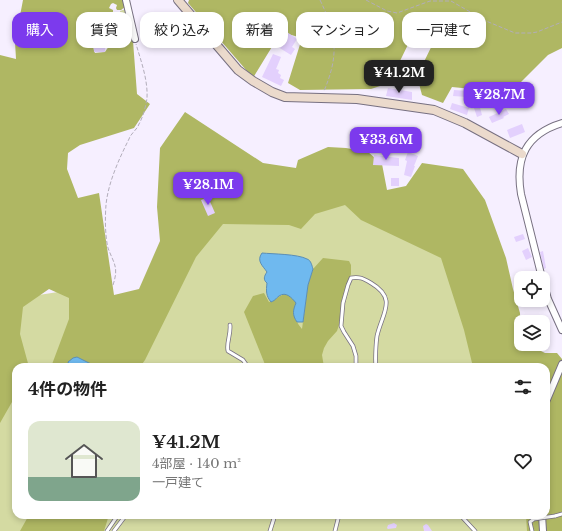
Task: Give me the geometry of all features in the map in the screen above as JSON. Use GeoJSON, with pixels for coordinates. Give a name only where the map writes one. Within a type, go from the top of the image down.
{"type":"FeatureCollection","features":[{"type":"Feature","properties":{"kind":"street"},"geometry":{"type":"LineString","coordinates":[[126,0],[135,39]]}},
{"type":"Feature","properties":{"kind":"street"},"geometry":{"type":"LineString","coordinates":[[181,2],[244,76],[262,87],[280,95],[320,99],[357,99],[434,110],[465,123],[522,154]]}},
{"type":"Feature","properties":{"kind":"street"},"geometry":{"type":"LineString","coordinates":[[540,271],[523,204],[519,180],[522,154],[531,141],[542,132],[552,126],[562,123]]}},
{"type":"Feature","properties":{"kind":"street"},"geometry":{"type":"LineString","coordinates":[[550,303],[562,330]]}},
{"type":"Feature","properties":{"kind":"street"},"geometry":{"type":"LineString","coordinates":[[550,392],[562,364]]}},
{"type":"Feature","properties":{"kind":"street"},"geometry":{"type":"LineString","coordinates":[[542,519],[543,531]]}},
{"type":"Feature","properties":{"kind":"lane"},"geometry":{"type":"LineString","coordinates":[[356,363],[354,350],[341,326],[342,308],[348,285],[351,278],[355,277],[361,277],[378,288],[386,296],[386,308],[377,336],[376,363]]}},
{"type":"Feature","properties":{"kind":"lane"},"geometry":{"type":"LineString","coordinates":[[230,325],[230,336],[227,347],[228,351],[243,360],[245,363]]}},
{"type":"Feature","properties":{"kind":"lane"},"geometry":{"type":"LineString","coordinates":[[550,517],[562,514]]}},
{"type":"Feature","properties":{"kind":"lane"},"geometry":{"type":"LineString","coordinates":[[107,531],[115,519]]}},
{"type":"Feature","properties":{"kind":"lane"},"geometry":{"type":"LineString","coordinates":[[114,531],[123,519]]}},
{"type":"Feature","properties":{"kind":"lane"},"geometry":{"type":"LineString","coordinates":[[270,531],[274,519]]}},
{"type":"Feature","properties":{"kind":"lane"},"geometry":{"type":"LineString","coordinates":[[335,531],[338,519]]}},
{"type":"Feature","properties":{"kind":"lane"},"geometry":{"type":"LineString","coordinates":[[464,519],[475,531]]}},
{"type":"Feature","properties":{"kind":"lane"},"geometry":{"type":"LineString","coordinates":[[532,531],[530,522],[534,519]]}},
{"type":"Feature","properties":{"kind":"path"},"geometry":{"type":"LineString","coordinates":[[320,0],[327,14],[334,41],[334,58],[330,76],[320,99]]}},
{"type":"Feature","properties":{"kind":"path"},"geometry":{"type":"LineString","coordinates":[[366,0],[387,11],[397,13],[430,1],[451,1],[486,21],[515,33],[538,32],[562,22]]}},
{"type":"Feature","properties":{"kind":"path"},"geometry":{"type":"LineString","coordinates":[[113,285],[116,275],[114,261],[108,247],[106,204],[110,186],[129,137],[139,125],[147,100],[146,81],[135,39]]}},
{"type":"Feature","properties":{"kind":"green space"},"geometry":{"type":"Polygon","coordinates":[[[23,0],[124,0],[125,7],[121,10],[117,10],[117,5],[113,3],[111,4],[109,8],[113,10],[113,12],[76,12],[76,48],[94,48],[95,53],[105,52],[108,48],[132,48],[132,40],[137,94],[150,104],[134,128],[80,145],[68,153],[67,169],[78,198],[99,193],[114,295],[139,289],[160,241],[157,207],[160,148],[185,112],[263,163],[296,168],[298,160],[328,147],[346,148],[368,152],[382,164],[387,190],[406,186],[422,163],[463,169],[485,200],[506,258],[514,292],[514,307],[518,307],[520,313],[520,315],[514,315],[514,351],[541,351],[545,353],[557,353],[562,359],[562,531],[527,531],[526,519],[550,519],[550,363],[472,363],[464,330],[441,258],[361,220],[345,205],[315,214],[301,229],[289,225],[223,224],[196,257],[143,363],[89,363],[77,357],[72,363],[52,363],[69,319],[69,298],[49,289],[23,307],[20,334],[28,363],[12,363],[12,402],[0,423],[0,55],[16,59],[15,48],[68,48],[68,12],[21,12],[23,0]]]}},
{"type":"Feature","properties":{"kind":"green space"},"geometry":{"type":"Polygon","coordinates":[[[189,0],[562,0],[562,48],[548,55],[507,96],[472,89],[452,87],[443,103],[422,95],[417,76],[431,48],[486,48],[486,12],[402,12],[402,48],[406,48],[392,82],[371,89],[300,90],[288,83],[299,48],[394,48],[394,12],[296,12],[296,36],[288,34],[288,12],[232,12],[232,48],[271,48],[253,78],[224,45],[224,12],[196,12],[188,3],[189,0]]]}},
{"type":"Feature","properties":{"kind":"green space"},"geometry":{"type":"Polygon","coordinates":[[[126,9],[126,12],[120,12],[126,9]]]}},
{"type":"Feature","properties":{"kind":"green space"},"geometry":{"type":"Polygon","coordinates":[[[196,176],[394,205],[514,336],[514,351],[527,351],[537,363],[12,363],[12,519],[550,519],[562,531],[0,531],[0,298],[26,297],[58,292],[76,297],[145,297],[196,176]]]}},
{"type":"Feature","properties":{"kind":"green space"},"geometry":{"type":"Polygon","coordinates":[[[323,258],[349,261],[351,265],[351,274],[342,302],[339,325],[337,331],[324,348],[322,355],[323,363],[264,363],[244,312],[253,296],[264,293],[269,302],[286,294],[289,295],[296,303],[294,310],[295,317],[302,329],[308,285],[313,269],[323,258]]]}},
{"type":"Feature","properties":{"kind":"green space"},"geometry":{"type":"Polygon","coordinates":[[[27,519],[108,519],[104,531],[20,531],[27,519]]]}},
{"type":"Feature","properties":{"kind":"water"},"geometry":{"type":"Polygon","coordinates":[[[262,253],[298,256],[303,257],[310,262],[313,269],[308,285],[303,322],[297,322],[295,319],[294,308],[296,303],[289,296],[284,294],[271,302],[269,300],[266,288],[267,283],[264,279],[267,272],[260,261],[260,256],[262,253]]]}},
{"type":"Feature","properties":{"kind":"water"},"geometry":{"type":"Polygon","coordinates":[[[77,357],[89,363],[68,363],[73,358],[77,357]]]}},
{"type":"Feature","properties":{"kind":"building"},"geometry":{"type":"Polygon","coordinates":[[[288,33],[296,38],[292,47],[295,49],[291,55],[280,48],[288,48],[288,33]]]}},
{"type":"Feature","properties":{"kind":"building"},"geometry":{"type":"Polygon","coordinates":[[[94,48],[105,48],[105,52],[94,52],[94,48]]]}},
{"type":"Feature","properties":{"kind":"building"},"geometry":{"type":"Polygon","coordinates":[[[273,54],[281,57],[276,69],[279,70],[278,73],[281,75],[280,78],[284,80],[281,86],[262,77],[273,54]]]}},
{"type":"Feature","properties":{"kind":"building"},"geometry":{"type":"Polygon","coordinates":[[[388,88],[412,92],[412,100],[386,96],[388,88]]]}},
{"type":"Feature","properties":{"kind":"building"},"geometry":{"type":"Polygon","coordinates":[[[454,90],[468,91],[467,97],[453,96],[454,90]]]}},
{"type":"Feature","properties":{"kind":"building"},"geometry":{"type":"Polygon","coordinates":[[[478,100],[482,115],[477,117],[472,102],[478,100]]]}},
{"type":"Feature","properties":{"kind":"building"},"geometry":{"type":"Polygon","coordinates":[[[452,103],[469,108],[467,115],[450,109],[452,103]]]}},
{"type":"Feature","properties":{"kind":"building"},"geometry":{"type":"Polygon","coordinates":[[[506,109],[509,114],[492,123],[489,117],[506,109]]]}},
{"type":"Feature","properties":{"kind":"building"},"geometry":{"type":"Polygon","coordinates":[[[522,124],[525,132],[510,138],[507,130],[522,124]]]}},
{"type":"Feature","properties":{"kind":"building"},"geometry":{"type":"Polygon","coordinates":[[[408,152],[418,156],[411,177],[404,175],[407,161],[405,160],[408,152]]]}},
{"type":"Feature","properties":{"kind":"building"},"geometry":{"type":"Polygon","coordinates":[[[374,155],[399,158],[399,166],[373,165],[374,155]]]}},
{"type":"Feature","properties":{"kind":"building"},"geometry":{"type":"Polygon","coordinates":[[[391,178],[399,178],[399,186],[391,186],[391,178]]]}},
{"type":"Feature","properties":{"kind":"building"},"geometry":{"type":"Polygon","coordinates":[[[208,197],[215,213],[208,216],[201,200],[208,197]]]}},
{"type":"Feature","properties":{"kind":"building"},"geometry":{"type":"Polygon","coordinates":[[[523,234],[525,239],[516,242],[514,237],[523,234]]]}},
{"type":"Feature","properties":{"kind":"building"},"geometry":{"type":"Polygon","coordinates":[[[528,248],[532,257],[526,260],[522,251],[528,248]]]}},
{"type":"Feature","properties":{"kind":"building"},"geometry":{"type":"Polygon","coordinates":[[[543,251],[546,268],[544,269],[540,252],[543,251]]]}},
{"type":"Feature","properties":{"kind":"building"},"geometry":{"type":"Polygon","coordinates":[[[394,523],[397,525],[396,528],[387,528],[388,525],[394,523]]]}},
{"type":"Feature","properties":{"kind":"building"},"geometry":{"type":"Polygon","coordinates":[[[426,524],[432,531],[424,531],[423,526],[426,524]]]}}]}
